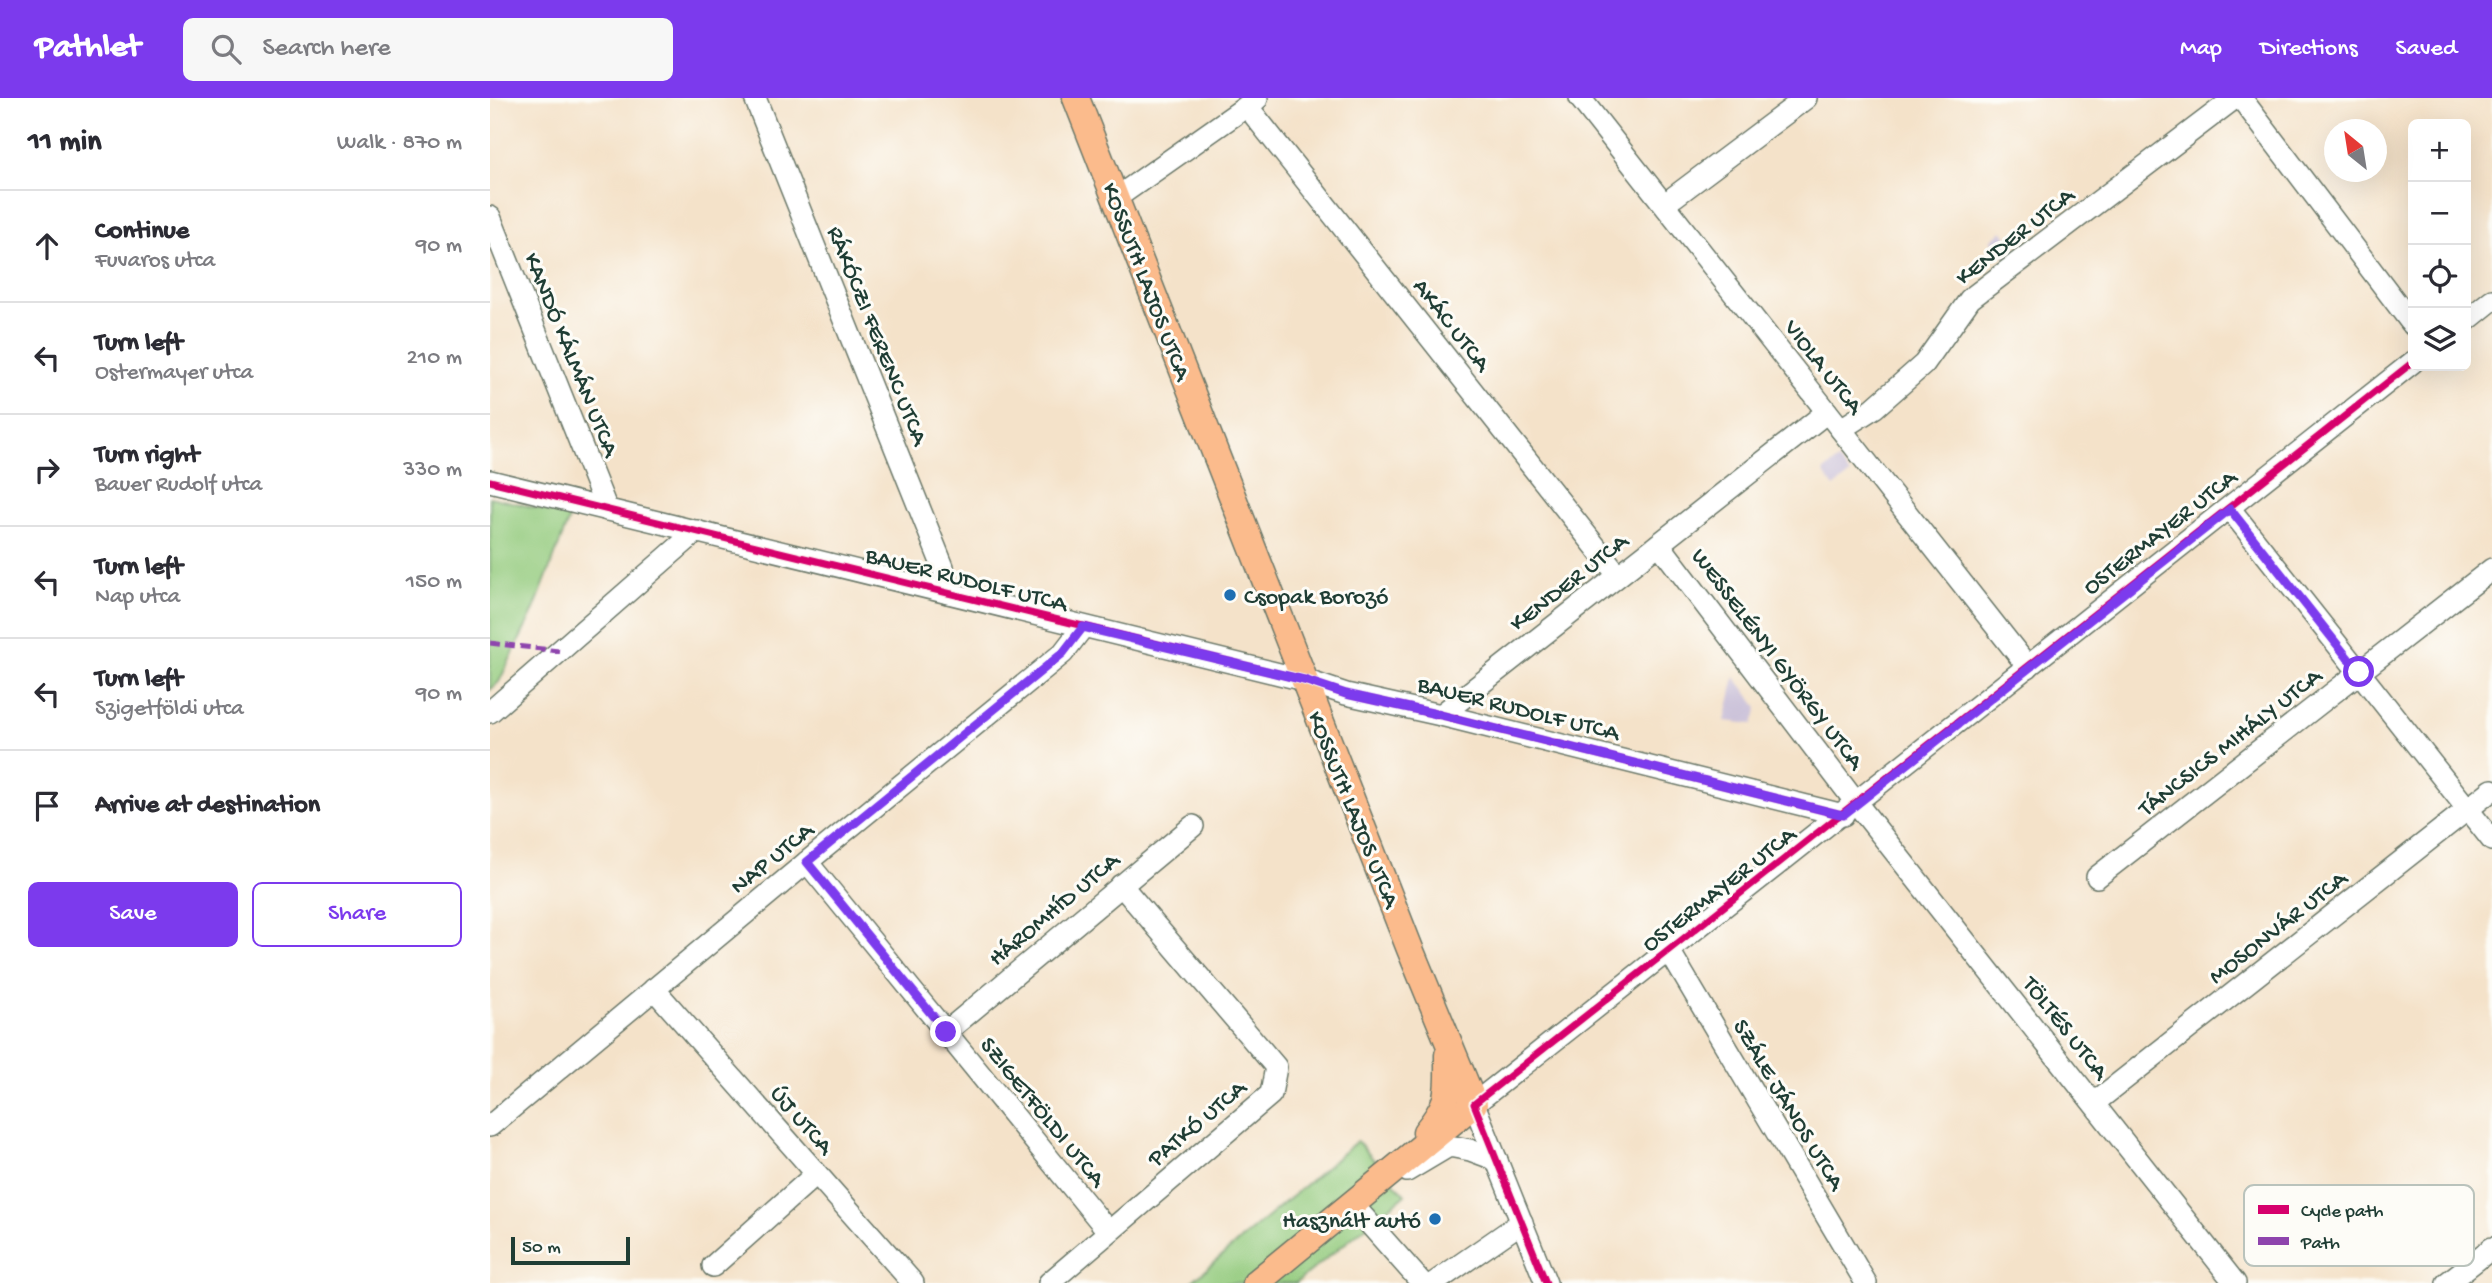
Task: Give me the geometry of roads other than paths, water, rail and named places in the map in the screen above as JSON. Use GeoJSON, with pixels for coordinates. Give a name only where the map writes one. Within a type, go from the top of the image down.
{"type":"FeatureCollection","features":[{"type":"Feature","properties":{"kind":"main road","name":"KOSSUTH LAJOS UTCA"},"geometry":{"type":"LineString","coordinates":[[1076,98],[1474,1104]]}},
{"type":"Feature","properties":{"kind":"main road"},"geometry":{"type":"LineString","coordinates":[[1358,1212],[1442,1112],[1448,1098],[1449,1043]]}},
{"type":"Feature","properties":{"kind":"main road"},"geometry":{"type":"LineString","coordinates":[[1256,1283],[1358,1212],[1474,1104]]}},
{"type":"Feature","properties":{"kind":"street","name":"RÁKÓCZI FERENC UTCA"},"geometry":{"type":"LineString","coordinates":[[755,98],[943,567],[948,593]]}},
{"type":"Feature","properties":{"kind":"street","name":"VIOLA UTCA"},"geometry":{"type":"LineString","coordinates":[[1580,98],[2028,667]]}},
{"type":"Feature","properties":{"kind":"street"},"geometry":{"type":"LineString","coordinates":[[1674,197],[1806,98]]}},
{"type":"Feature","properties":{"kind":"street","name":"KENDER UTCA"},"geometry":{"type":"LineString","coordinates":[[1841,429],[1874,408],[1924,364],[1970,299],[2235,98]]}},
{"type":"Feature","properties":{"kind":"street"},"geometry":{"type":"LineString","coordinates":[[2241,98],[2408,318]]}},
{"type":"Feature","properties":{"kind":"street"},"geometry":{"type":"LineString","coordinates":[[1116,198],[1252,102]]}},
{"type":"Feature","properties":{"kind":"street","name":"AKÁC UTCA"},"geometry":{"type":"LineString","coordinates":[[1252,102],[1618,575]]}},
{"type":"Feature","properties":{"kind":"street","name":"KANDÓ KÁLMÁN UTCA"},"geometry":{"type":"LineString","coordinates":[[490,217],[607,510]]}},
{"type":"Feature","properties":{"kind":"street"},"geometry":{"type":"LineString","coordinates":[[2471,317],[2492,300]]}},
{"type":"Feature","properties":{"kind":"street","name":"OSTERMAYER UTCA"},"geometry":{"type":"LineString","coordinates":[[1474,1104],[2408,366]]}},
{"type":"Feature","properties":{"kind":"street","name":"KENDER UTCA"},"geometry":{"type":"LineString","coordinates":[[1441,715],[1827,412]]}},
{"type":"Feature","properties":{"kind":"street","name":"BAUER RUDOLF UTCA"},"geometry":{"type":"LineString","coordinates":[[490,481],[1304,680],[1346,694],[1850,809]]}},
{"type":"Feature","properties":{"kind":"street"},"geometry":{"type":"LineString","coordinates":[[2230,509],[2492,840]]}},
{"type":"Feature","properties":{"kind":"street"},"geometry":{"type":"LineString","coordinates":[[490,712],[697,531]]}},
{"type":"Feature","properties":{"kind":"street","name":"WESSELÉNYI GYÖRGY UTCA"},"geometry":{"type":"LineString","coordinates":[[1659,544],[1850,809]]}},
{"type":"Feature","properties":{"kind":"street","name":"TÁNCSICS MIHÁLY UTCA"},"geometry":{"type":"LineString","coordinates":[[2097,877],[2492,569]]}},
{"type":"Feature","properties":{"kind":"street","name":"NAP UTCA"},"geometry":{"type":"LineString","coordinates":[[490,1126],[1063,653],[1083,627]]}},
{"type":"Feature","properties":{"kind":"street","name":"MOSONVÁR UTCA"},"geometry":{"type":"LineString","coordinates":[[2094,1103],[2492,790]]}},
{"type":"Feature","properties":{"kind":"street","name":"TÖLTÉS UTCA"},"geometry":{"type":"LineString","coordinates":[[1850,809],[2094,1103],[2235,1283]]}},
{"type":"Feature","properties":{"kind":"street","name":"HÁROMHÍD UTCA"},"geometry":{"type":"LineString","coordinates":[[946,1032],[1193,826]]}},
{"type":"Feature","properties":{"kind":"street","name":"SZIGETFÖLDI UTCA"},"geometry":{"type":"LineString","coordinates":[[807,862],[1108,1231]]}},
{"type":"Feature","properties":{"kind":"street","name":"PATKÓ UTCA"},"geometry":{"type":"LineString","coordinates":[[1049,1283],[1270,1094],[1276,1067],[1121,885]]}},
{"type":"Feature","properties":{"kind":"street","name":"SZÁLE JÁNOS UTCA"},"geometry":{"type":"LineString","coordinates":[[1670,951],[1866,1283]]}},
{"type":"Feature","properties":{"kind":"street","name":"ÚJ UTCA"},"geometry":{"type":"LineString","coordinates":[[654,989],[913,1283]]}},
{"type":"Feature","properties":{"kind":"street","name":"KOSSUTH LAJOS UTCA"},"geometry":{"type":"LineString","coordinates":[[1474,1104],[1546,1283]]}},
{"type":"Feature","properties":{"kind":"street"},"geometry":{"type":"LineString","coordinates":[[1422,1283],[1358,1212],[1449,1146],[1497,1160]]}},
{"type":"Feature","properties":{"kind":"street"},"geometry":{"type":"LineString","coordinates":[[713,1266],[817,1174]]}},
{"type":"Feature","properties":{"kind":"street"},"geometry":{"type":"LineString","coordinates":[[1434,1283],[1522,1222]]}},
{"type":"Feature","properties":{"kind":"street"},"geometry":{"type":"LineString","coordinates":[[2474,1262],[2492,1248]]}},
{"type":"Feature","properties":{"kind":"street"},"geometry":{"type":"LineString","coordinates":[[2446,1283],[2468,1266]]}},
{"type":"Feature","properties":{"kind":"place","name":"Csopak Borozó"},"geometry":{"type":"Point","coordinates":[1230,595]}},
{"type":"Feature","properties":{"kind":"place","name":"Használt autó"},"geometry":{"type":"Point","coordinates":[1435,1219]}}]}
